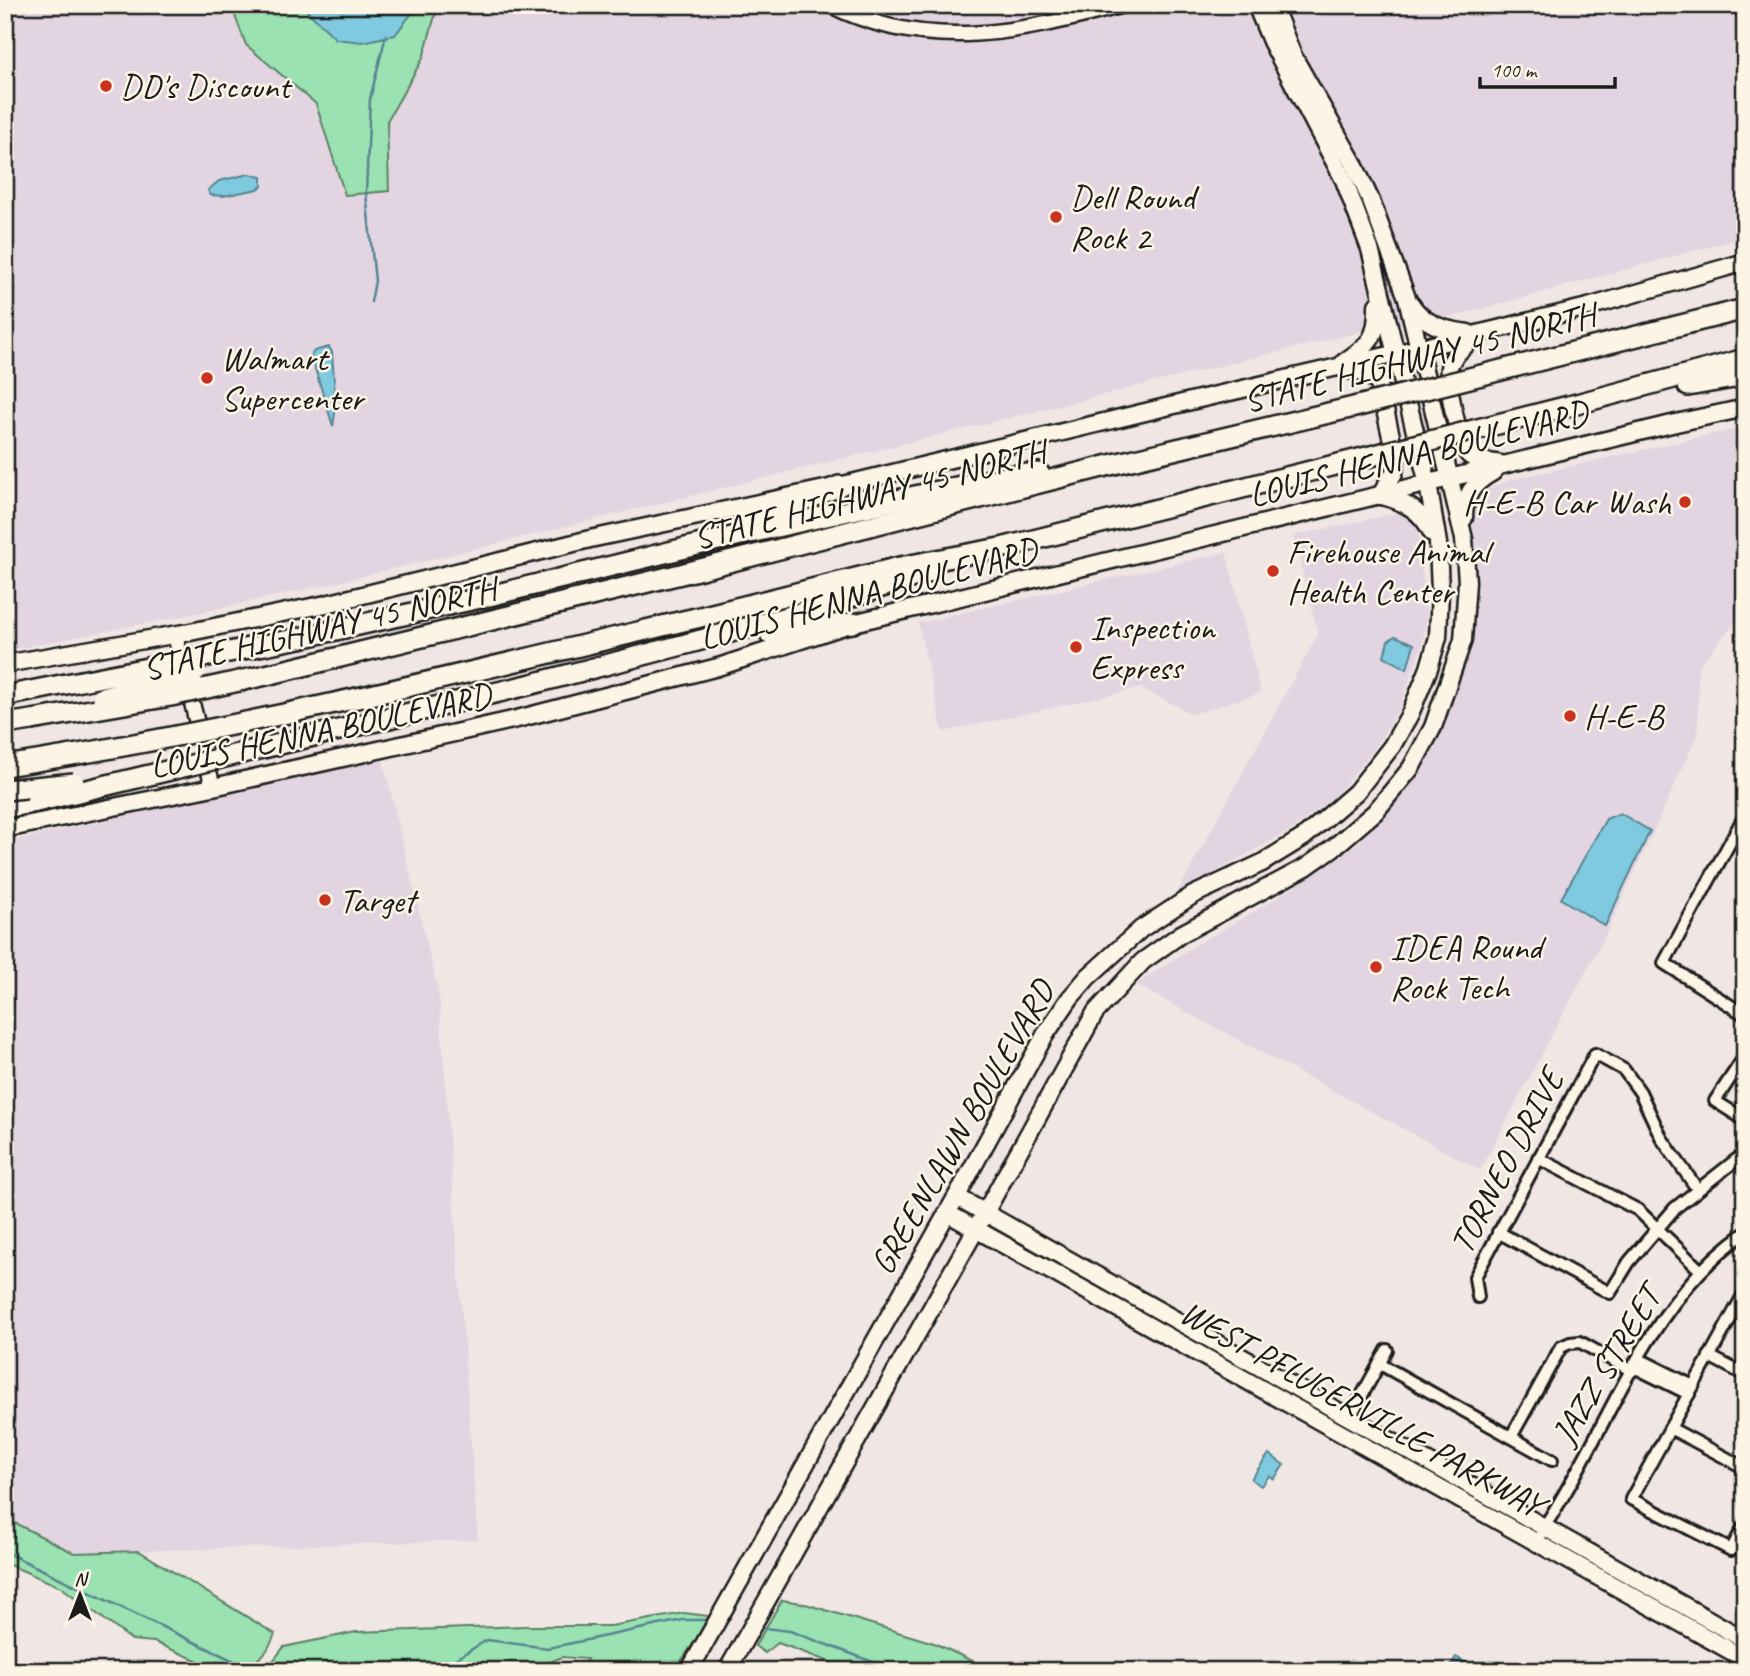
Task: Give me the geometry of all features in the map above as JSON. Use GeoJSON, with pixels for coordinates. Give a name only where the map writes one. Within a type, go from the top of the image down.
{"type":"FeatureCollection","features":[{"type":"Feature","properties":{"kind":"highway"},"geometry":{"type":"LineString","coordinates":[[1658,331],[1745,302]]}},
{"type":"Feature","properties":{"kind":"highway","name":"STATE HIGHWAY 45 NORTH"},"geometry":{"type":"LineString","coordinates":[[5,724],[171,696],[262,676],[1745,309]]}},
{"type":"Feature","properties":{"kind":"highway","name":"STATE HIGHWAY 45 NORTH"},"geometry":{"type":"LineString","coordinates":[[5,766],[310,710],[900,567],[1005,547],[1569,406],[1745,359]]}},
{"type":"Feature","properties":{"kind":"highway"},"geometry":{"type":"LineString","coordinates":[[1569,406],[1745,376]]}},
{"type":"Feature","properties":{"kind":"highway"},"geometry":{"type":"LineString","coordinates":[[5,696],[300,638],[489,596],[710,542],[1009,476],[1110,466]]}},
{"type":"Feature","properties":{"kind":"highway"},"geometry":{"type":"LineString","coordinates":[[32,720],[121,692],[272,651],[392,608],[584,566],[772,514],[839,486]]}},
{"type":"Feature","properties":{"kind":"highway"},"geometry":{"type":"LineString","coordinates":[[5,808],[96,789],[686,644],[787,617],[1005,547]]}},
{"type":"Feature","properties":{"kind":"highway"},"geometry":{"type":"LineString","coordinates":[[5,790],[119,777],[420,715],[794,629],[853,623]]}},
{"type":"Feature","properties":{"kind":"main road","name":"GREENLAWN BOULEVARD"},"geometry":{"type":"LineString","coordinates":[[689,1671],[957,1197],[1045,1035],[1079,987],[1141,929],[1194,895],[1262,863],[1313,831],[1356,792],[1392,746],[1410,714],[1438,637],[1438,544],[1428,484],[1363,227],[1344,180],[1270,41],[1256,5]]}},
{"type":"Feature","properties":{"kind":"main road","name":"GREENLAWN BOULEVARD"},"geometry":{"type":"LineString","coordinates":[[727,1671],[1095,1013],[1143,961],[1181,934],[1306,867],[1375,812],[1411,768],[1433,727],[1463,639],[1467,582],[1464,538],[1407,298],[1371,201],[1353,162],[1293,56],[1273,5]]}},
{"type":"Feature","properties":{"kind":"main road"},"geometry":{"type":"LineString","coordinates":[[1344,180],[1351,180],[1362,187],[1371,201]]}},
{"type":"Feature","properties":{"kind":"main road"},"geometry":{"type":"LineString","coordinates":[[5,664],[175,635],[326,604],[590,538],[839,486],[1588,307],[1745,262]]}},
{"type":"Feature","properties":{"kind":"main road"},"geometry":{"type":"LineString","coordinates":[[1334,368],[1365,348],[1373,339],[1377,323],[1377,282]]}},
{"type":"Feature","properties":{"kind":"main road"},"geometry":{"type":"LineString","coordinates":[[1407,298],[1414,309],[1433,325],[1446,330],[1478,334]]}},
{"type":"Feature","properties":{"kind":"main road"},"geometry":{"type":"LineString","coordinates":[[1478,334],[1450,365],[1447,378],[1461,439],[1469,454],[1485,461],[1507,465]]}},
{"type":"Feature","properties":{"kind":"main road"},"geometry":{"type":"LineString","coordinates":[[1334,368],[1369,374],[1379,384],[1396,458],[1394,473],[1380,496],[1399,500],[1413,508],[1426,519],[1438,544]]}},
{"type":"Feature","properties":{"kind":"main road","name":"LOUIS HENNA BOULEVARD"},"geometry":{"type":"LineString","coordinates":[[5,829],[214,787],[517,719],[718,667],[853,623],[1745,408]]}},
{"type":"Feature","properties":{"kind":"main road"},"geometry":{"type":"LineString","coordinates":[[1464,538],[1464,502],[1471,488],[1482,478],[1507,465]]}},
{"type":"Feature","properties":{"kind":"main road"},"geometry":{"type":"LineString","coordinates":[[1228,879],[1243,902]]}},
{"type":"Feature","properties":{"kind":"main road","name":"WEST PFLUGERVILLE PARKWAY"},"geometry":{"type":"LineString","coordinates":[[957,1197],[1745,1640]]}},
{"type":"Feature","properties":{"kind":"main road","name":"WEST PFLUGERVILLE PARKWAY"},"geometry":{"type":"LineString","coordinates":[[947,1213],[1745,1659]]}},
{"type":"Feature","properties":{"kind":"main road"},"geometry":{"type":"LineString","coordinates":[[1254,1384],[1263,1368]]}},
{"type":"Feature","properties":{"kind":"street"},"geometry":{"type":"LineString","coordinates":[[830,5],[871,22],[951,35],[1028,29],[1123,5]]}},
{"type":"Feature","properties":{"kind":"street"},"geometry":{"type":"LineString","coordinates":[[175,635],[214,787]]}},
{"type":"Feature","properties":{"kind":"street"},"geometry":{"type":"LineString","coordinates":[[1745,815],[1664,963],[1745,1015]]}},
{"type":"Feature","properties":{"kind":"street","name":"TORNEO DRIVE"},"geometry":{"type":"LineString","coordinates":[[1478,1297],[1475,1277],[1595,1054],[1624,1070],[1640,1092],[1662,1139],[1698,1190]]}},
{"type":"Feature","properties":{"kind":"street"},"geometry":{"type":"LineString","coordinates":[[1745,1056],[1715,1101],[1745,1120]]}},
{"type":"Feature","properties":{"kind":"street"},"geometry":{"type":"LineString","coordinates":[[1498,1233],[1609,1293],[1629,1262],[1675,1208],[1745,1153]]}},
{"type":"Feature","properties":{"kind":"street"},"geometry":{"type":"LineString","coordinates":[[1538,1158],[1639,1210],[1700,1270]]}},
{"type":"Feature","properties":{"kind":"street","name":"JAZZ STREET"},"geometry":{"type":"LineString","coordinates":[[1537,1543],[1635,1366],[1676,1298],[1700,1270],[1745,1233]]}},
{"type":"Feature","properties":{"kind":"street"},"geometry":{"type":"LineString","coordinates":[[1745,1292],[1631,1499],[1731,1550],[1745,1525]]}},
{"type":"Feature","properties":{"kind":"street"},"geometry":{"type":"LineString","coordinates":[[1511,1437],[1561,1348],[1570,1343],[1580,1342],[1691,1390]]}},
{"type":"Feature","properties":{"kind":"street"},"geometry":{"type":"LineString","coordinates":[[1350,1417],[1387,1350]]}},
{"type":"Feature","properties":{"kind":"street"},"geometry":{"type":"LineString","coordinates":[[1709,1356],[1745,1375]]}},
{"type":"Feature","properties":{"kind":"street"},"geometry":{"type":"LineString","coordinates":[[1380,1364],[1552,1460]]}},
{"type":"Feature","properties":{"kind":"street"},"geometry":{"type":"LineString","coordinates":[[1670,1428],[1745,1468]]}},
{"type":"Feature","properties":{"kind":"shaded area"},"geometry":{"type":"Polygon","coordinates":[[[5,5],[1745,5],[1745,237],[1456,316],[1364,331],[339,582],[5,651],[5,5]]]}},
{"type":"Feature","properties":{"kind":"shaded area"},"geometry":{"type":"Polygon","coordinates":[[[1745,427],[1745,611],[1698,666],[1698,734],[1607,932],[1480,1170],[1136,985],[1354,847],[1398,798],[1446,716],[1467,653],[1472,630],[1476,578],[1472,515],[1484,491],[1509,480],[1745,427]]]}},
{"type":"Feature","properties":{"kind":"shaded area"},"geometry":{"type":"Polygon","coordinates":[[[1397,513],[1412,519],[1418,528],[1427,617],[1422,646],[1400,707],[1375,748],[1338,793],[1295,828],[1177,893],[1318,634],[1293,536],[1397,513]]]}},
{"type":"Feature","properties":{"kind":"shaded area"},"geometry":{"type":"Polygon","coordinates":[[[1226,552],[1261,693],[1192,714],[1141,688],[943,732],[918,623],[1226,552]]]}},
{"type":"Feature","properties":{"kind":"shaded area"},"geometry":{"type":"Polygon","coordinates":[[[383,760],[439,995],[478,1540],[74,1553],[5,1518],[5,842],[383,760]]]}},
{"type":"Feature","properties":{"kind":"green space"},"geometry":{"type":"Polygon","coordinates":[[[231,5],[438,5],[423,58],[387,121],[389,191],[345,195],[316,104],[246,45],[231,5]]]}},
{"type":"Feature","properties":{"kind":"green space"},"geometry":{"type":"Polygon","coordinates":[[[5,1518],[74,1553],[139,1551],[275,1634],[273,1639],[261,1657],[247,1665],[249,1671],[222,1671],[154,1642],[132,1640],[61,1587],[5,1563],[5,1518]]]}},
{"type":"Feature","properties":{"kind":"green space"},"geometry":{"type":"Polygon","coordinates":[[[782,1600],[802,1603],[934,1643],[994,1671],[854,1671],[778,1643],[765,1653],[755,1646],[782,1600]]]}},
{"type":"Feature","properties":{"kind":"green space"},"geometry":{"type":"Polygon","coordinates":[[[684,1613],[709,1616],[674,1671],[580,1671],[587,1659],[562,1657],[529,1671],[265,1671],[284,1647],[356,1632],[611,1626],[684,1613]]]}},
{"type":"Feature","properties":{"kind":"water"},"geometry":{"type":"Polygon","coordinates":[[[305,5],[418,5],[395,35],[362,42],[336,39],[306,10],[305,5]]]}},
{"type":"Feature","properties":{"kind":"water"},"geometry":{"type":"Polygon","coordinates":[[[249,174],[262,177],[262,186],[223,196],[210,195],[208,190],[219,181],[249,174]]]}},
{"type":"Feature","properties":{"kind":"water"},"geometry":{"type":"Polygon","coordinates":[[[329,347],[332,352],[336,407],[333,426],[311,356],[314,351],[329,347]]]}},
{"type":"Feature","properties":{"kind":"water"},"geometry":{"type":"Polygon","coordinates":[[[1395,636],[1414,644],[1407,669],[1384,656],[1388,641],[1395,636]]]}},
{"type":"Feature","properties":{"kind":"water"},"geometry":{"type":"Polygon","coordinates":[[[1620,813],[1650,831],[1605,926],[1561,899],[1606,819],[1620,813]]]}},
{"type":"Feature","properties":{"kind":"water"},"geometry":{"type":"Polygon","coordinates":[[[1269,1454],[1284,1465],[1274,1479],[1269,1476],[1261,1486],[1251,1479],[1269,1454]]]}},
{"type":"Feature","properties":{"kind":"water"},"geometry":{"type":"Polygon","coordinates":[[[1456,1657],[1481,1671],[1456,1671],[1450,1667],[1456,1657]]]}},
{"type":"Feature","properties":{"kind":"waterway"},"geometry":{"type":"LineString","coordinates":[[371,302],[375,281],[366,193],[370,99],[386,35]]}},
{"type":"Feature","properties":{"kind":"waterway"},"geometry":{"type":"LineString","coordinates":[[5,1552],[255,1671]]}},
{"type":"Feature","properties":{"kind":"waterway"},"geometry":{"type":"LineString","coordinates":[[445,1671],[452,1661],[487,1640],[548,1648],[683,1620],[706,1620]]}},
{"type":"Feature","properties":{"kind":"waterway"},"geometry":{"type":"LineString","coordinates":[[764,1628],[790,1631],[897,1671]]}},
{"type":"Feature","properties":{"kind":"place","name":"DD's Discount"},"geometry":{"type":"Point","coordinates":[106,86]}},
{"type":"Feature","properties":{"kind":"place","name":"Dell Round Rock 2"},"geometry":{"type":"Point","coordinates":[1056,217]}},
{"type":"Feature","properties":{"kind":"place","name":"Walmart Supercenter"},"geometry":{"type":"Point","coordinates":[207,378]}},
{"type":"Feature","properties":{"kind":"place","name":"H-E-B Car Wash"},"geometry":{"type":"Point","coordinates":[1685,502]}},
{"type":"Feature","properties":{"kind":"place","name":"Firehouse Animal Health Center"},"geometry":{"type":"Point","coordinates":[1273,571]}},
{"type":"Feature","properties":{"kind":"place","name":"Inspection Express"},"geometry":{"type":"Point","coordinates":[1076,647]}},
{"type":"Feature","properties":{"kind":"place","name":"H-E-B"},"geometry":{"type":"Point","coordinates":[1570,716]}},
{"type":"Feature","properties":{"kind":"place","name":"Target"},"geometry":{"type":"Point","coordinates":[325,900]}},
{"type":"Feature","properties":{"kind":"place","name":"IDEA Round Rock Tech"},"geometry":{"type":"Point","coordinates":[1376,967]}}]}
